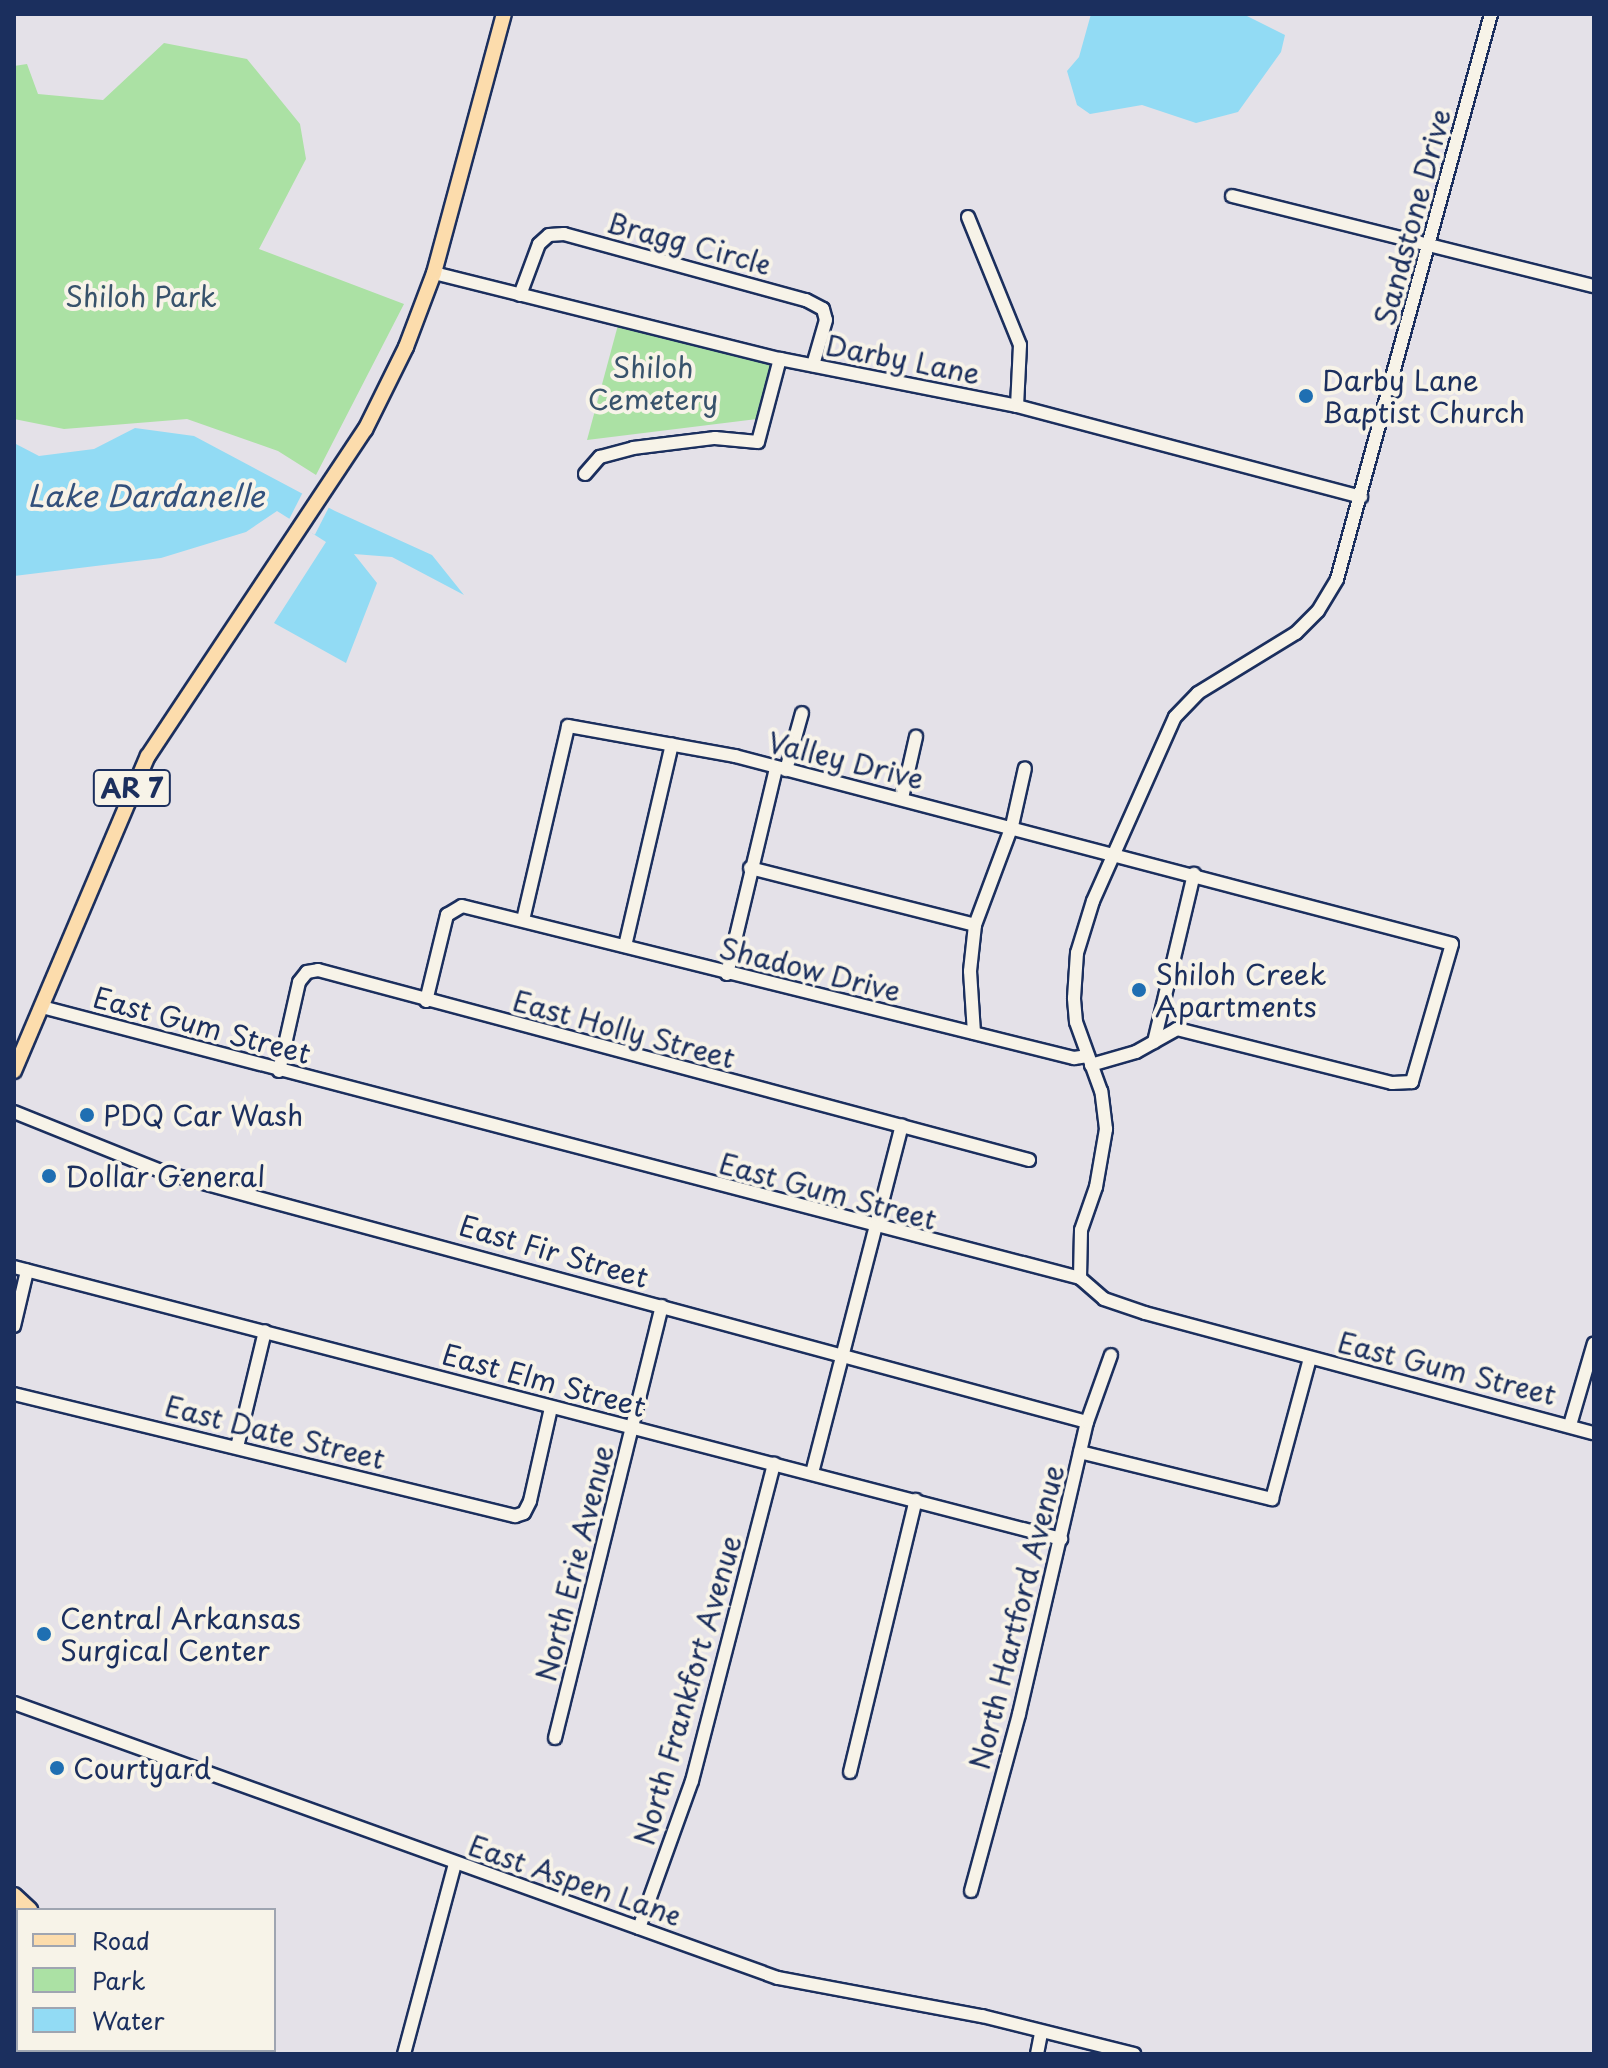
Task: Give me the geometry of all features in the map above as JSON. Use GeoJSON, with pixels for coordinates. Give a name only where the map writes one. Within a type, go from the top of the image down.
{"type":"FeatureCollection","features":[{"type":"Feature","properties":{"kind":"main road","name":"AR 7"},"geometry":{"type":"LineString","coordinates":[[14,1071],[148,756],[321,495],[388,384],[434,273],[504,14]]}},
{"type":"Feature","properties":{"kind":"street","name":"Sandstone Drive"},"geometry":{"type":"LineString","coordinates":[[1080,1278],[1081,1230],[1096,1187],[1106,1129],[1090,1060],[1076,1022],[1073,977],[1084,928],[1111,852],[1175,717],[1198,693],[1296,633],[1318,611],[1337,579],[1430,247],[1491,14]]}},
{"type":"Feature","properties":{"kind":"street"},"geometry":{"type":"LineString","coordinates":[[1232,196],[1594,286]]}},
{"type":"Feature","properties":{"kind":"street"},"geometry":{"type":"LineString","coordinates":[[968,217],[1020,345],[1017,406]]}},
{"type":"Feature","properties":{"kind":"street","name":"Bragg Circle"},"geometry":{"type":"LineString","coordinates":[[520,295],[539,244],[549,235],[564,234],[806,300],[823,309],[826,320],[813,365]]}},
{"type":"Feature","properties":{"kind":"street","name":"Darby Lane"},"geometry":{"type":"LineString","coordinates":[[434,273],[780,359],[1017,406],[1361,497]]}},
{"type":"Feature","properties":{"kind":"street"},"geometry":{"type":"LineString","coordinates":[[585,474],[600,457],[633,448],[715,438],[758,442],[780,359]]}},
{"type":"Feature","properties":{"kind":"street"},"geometry":{"type":"LineString","coordinates":[[727,974],[750,868],[802,713]]}},
{"type":"Feature","properties":{"kind":"street","name":"Valley Drive"},"geometry":{"type":"LineString","coordinates":[[523,920],[568,726],[672,744],[902,798],[1452,944],[1412,1082],[1392,1083],[1177,1029],[1154,1042]]}},
{"type":"Feature","properties":{"kind":"street"},"geometry":{"type":"LineString","coordinates":[[902,798],[916,737]]}},
{"type":"Feature","properties":{"kind":"street"},"geometry":{"type":"LineString","coordinates":[[625,946],[672,744]]}},
{"type":"Feature","properties":{"kind":"street"},"geometry":{"type":"LineString","coordinates":[[974,1033],[970,971],[975,925],[1012,826],[1025,768]]}},
{"type":"Feature","properties":{"kind":"street"},"geometry":{"type":"LineString","coordinates":[[750,868],[975,925]]}},
{"type":"Feature","properties":{"kind":"street"},"geometry":{"type":"LineString","coordinates":[[1090,1060],[1154,1042],[1194,874]]}},
{"type":"Feature","properties":{"kind":"street","name":"Shadow Drive"},"geometry":{"type":"LineString","coordinates":[[426,1001],[447,915],[454,908],[523,920],[727,974],[1090,1060]]}},
{"type":"Feature","properties":{"kind":"street","name":"East Holly Street"},"geometry":{"type":"LineString","coordinates":[[279,1071],[299,982],[307,972],[318,970],[1029,1160]]}},
{"type":"Feature","properties":{"kind":"street","name":"East Gum Street"},"geometry":{"type":"LineString","coordinates":[[42,1007],[875,1228],[1080,1278],[1104,1299],[1310,1358],[1594,1433]]}},
{"type":"Feature","properties":{"kind":"street","name":"East Fir Street"},"geometry":{"type":"LineString","coordinates":[[14,1112],[166,1173],[1087,1422]]}},
{"type":"Feature","properties":{"kind":"street"},"geometry":{"type":"LineString","coordinates":[[812,1473],[902,1125]]}},
{"type":"Feature","properties":{"kind":"street"},"geometry":{"type":"LineString","coordinates":[[14,1326],[21,1269]]}},
{"type":"Feature","properties":{"kind":"street","name":"East Elm Street"},"geometry":{"type":"LineString","coordinates":[[21,1269],[1061,1539]]}},
{"type":"Feature","properties":{"kind":"street","name":"North Erie Avenue"},"geometry":{"type":"LineString","coordinates":[[555,1738],[662,1306]]}},
{"type":"Feature","properties":{"kind":"street"},"geometry":{"type":"LineString","coordinates":[[237,1447],[265,1331]]}},
{"type":"Feature","properties":{"kind":"street"},"geometry":{"type":"LineString","coordinates":[[1570,1425],[1594,1343]]}},
{"type":"Feature","properties":{"kind":"street","name":"North Hartford Avenue"},"geometry":{"type":"LineString","coordinates":[[971,1891],[1061,1539],[1087,1422],[1111,1355]]}},
{"type":"Feature","properties":{"kind":"street"},"geometry":{"type":"LineString","coordinates":[[1080,1452],[1272,1499],[1310,1358]]}},
{"type":"Feature","properties":{"kind":"street","name":"East Date Street"},"geometry":{"type":"LineString","coordinates":[[14,1394],[515,1516],[524,1513],[551,1408]]}},
{"type":"Feature","properties":{"kind":"street","name":"North Frankfort Avenue"},"geometry":{"type":"LineString","coordinates":[[639,1928],[692,1781],[774,1463]]}},
{"type":"Feature","properties":{"kind":"street"},"geometry":{"type":"LineString","coordinates":[[850,1772],[916,1500]]}},
{"type":"Feature","properties":{"kind":"street","name":"East Aspen Lane"},"geometry":{"type":"LineString","coordinates":[[14,1703],[778,1978],[982,2016],[1041,2034],[1134,2054]]}},
{"type":"Feature","properties":{"kind":"street"},"geometry":{"type":"LineString","coordinates":[[404,2054],[455,1863]]}},
{"type":"Feature","properties":{"kind":"street"},"geometry":{"type":"LineString","coordinates":[[1037,2054],[1041,2034]]}},
{"type":"Feature","properties":{"kind":"green space","name":"Shiloh Park"},"geometry":{"type":"Polygon","coordinates":[[[164,43],[247,59],[300,124],[306,159],[259,249],[404,304],[316,475],[278,451],[187,419],[64,429],[14,419],[14,66],[27,64],[38,94],[103,100],[164,43]]]}},
{"type":"Feature","properties":{"kind":"green space","name":"Shiloh Cemetery"},"geometry":{"type":"Polygon","coordinates":[[[618,325],[772,364],[757,419],[587,440],[618,325]]]}},
{"type":"Feature","properties":{"kind":"water"},"geometry":{"type":"Polygon","coordinates":[[[1091,14],[1243,14],[1285,35],[1281,52],[1238,112],[1196,123],[1142,105],[1090,114],[1077,105],[1067,71],[1079,57],[1091,14]]]}},
{"type":"Feature","properties":{"kind":"water","name":"Lake Dardanelle"},"geometry":{"type":"Polygon","coordinates":[[[135,428],[194,436],[335,511],[432,555],[464,595],[392,557],[354,554],[377,583],[346,663],[274,623],[326,542],[277,511],[246,532],[161,558],[14,576],[14,443],[39,456],[94,449],[135,428]]]}},
{"type":"Feature","properties":{"kind":"pier"},"geometry":{"type":"Polygon","coordinates":[[[304,490],[331,504],[315,535],[288,521],[304,490]]]}},
{"type":"Feature","properties":{"kind":"place","name":"Darby Lane Baptist Church"},"geometry":{"type":"Point","coordinates":[1306,396]}},
{"type":"Feature","properties":{"kind":"place","name":"Shiloh Creek Apartments"},"geometry":{"type":"Point","coordinates":[1139,990]}},
{"type":"Feature","properties":{"kind":"place","name":"PDQ Car Wash"},"geometry":{"type":"Point","coordinates":[87,1115]}},
{"type":"Feature","properties":{"kind":"place","name":"Dollar General"},"geometry":{"type":"Point","coordinates":[49,1176]}},
{"type":"Feature","properties":{"kind":"place","name":"Central Arkansas Surgical Center"},"geometry":{"type":"Point","coordinates":[44,1634]}},
{"type":"Feature","properties":{"kind":"place","name":"Courtyard"},"geometry":{"type":"Point","coordinates":[57,1768]}}]}
